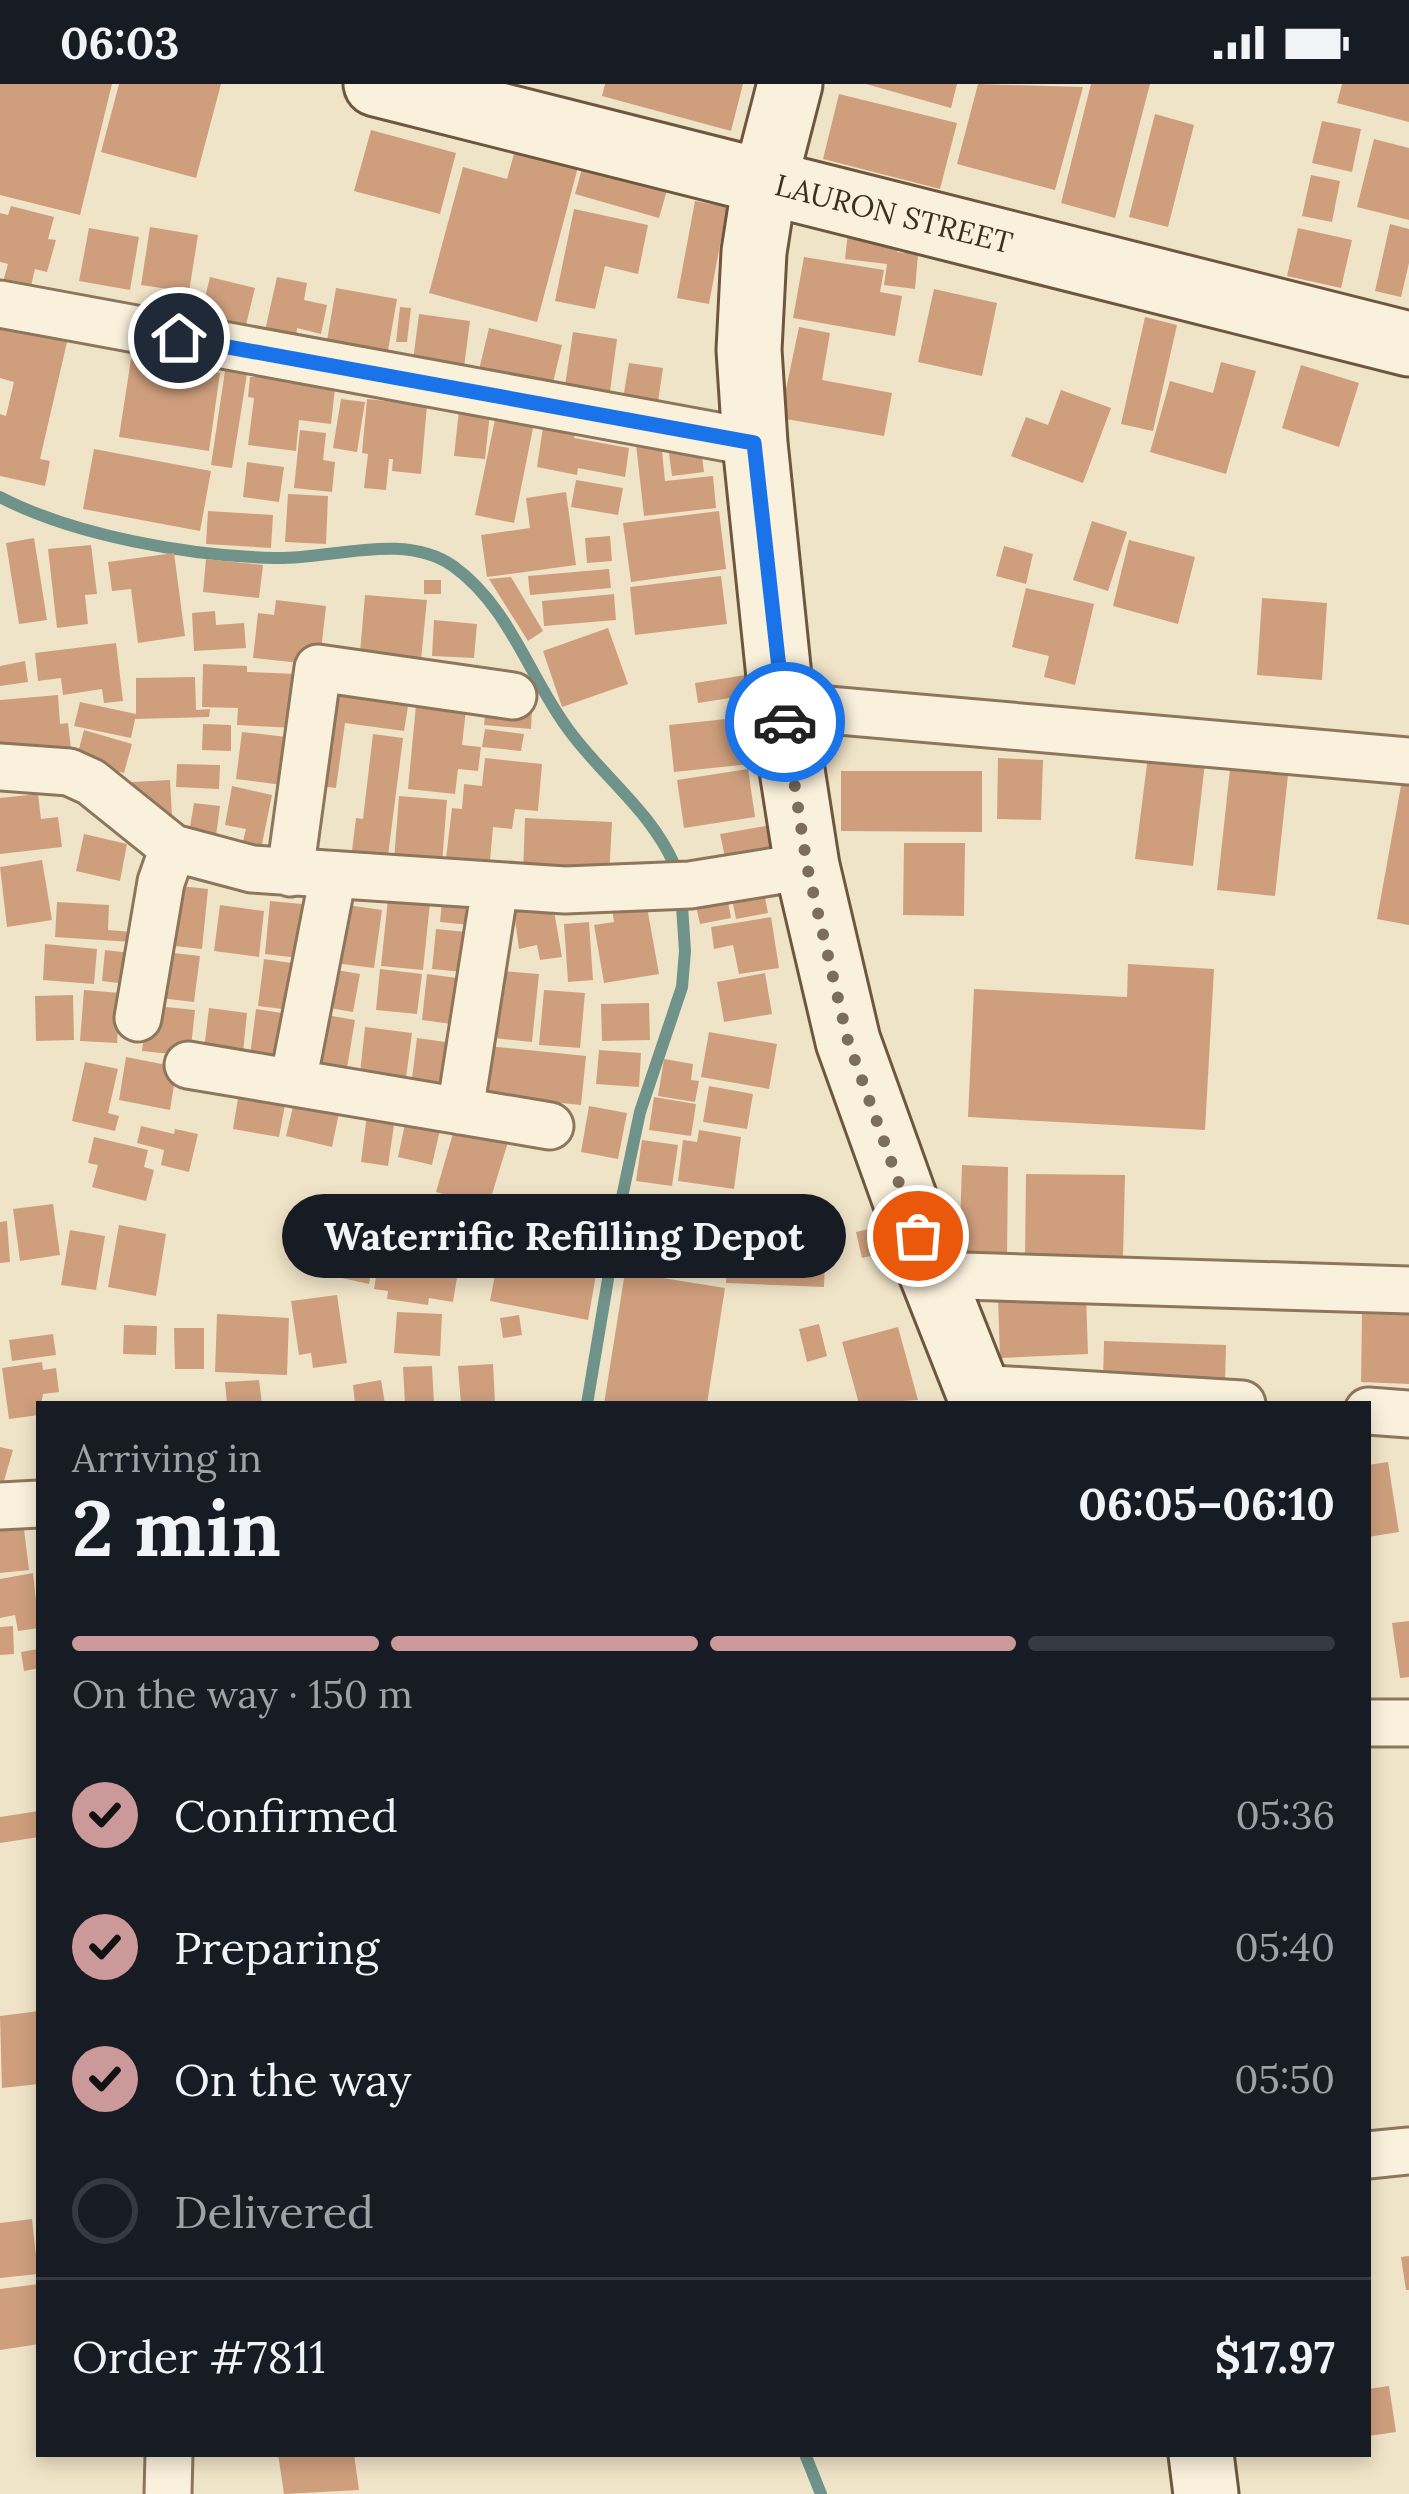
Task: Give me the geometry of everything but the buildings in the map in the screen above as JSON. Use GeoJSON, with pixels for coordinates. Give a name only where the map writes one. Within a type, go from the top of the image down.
{"type":"FeatureCollection","features":[{"type":"Feature","properties":{"kind":"main road","name":"LAURON STREET"},"geometry":{"type":"LineString","coordinates":[[376,84],[1409,344]]}},
{"type":"Feature","properties":{"kind":"main road"},"geometry":{"type":"LineString","coordinates":[[790,84],[765,181],[754,252],[749,350],[754,443],[782,706],[807,866],[848,1041],[980,1396]]}},
{"type":"Feature","properties":{"kind":"main road"},"geometry":{"type":"LineString","coordinates":[[1201,2457],[1206,2494]]}},
{"type":"Feature","properties":{"kind":"street"},"geometry":{"type":"LineString","coordinates":[[0,304],[754,443]]}},
{"type":"Feature","properties":{"kind":"street"},"geometry":{"type":"LineString","coordinates":[[293,1082],[311,874],[318,668],[513,696]]}},
{"type":"Feature","properties":{"kind":"street"},"geometry":{"type":"LineString","coordinates":[[782,706],[1409,761]]}},
{"type":"Feature","properties":{"kind":"street"},"geometry":{"type":"LineString","coordinates":[[0,767],[55,770],[92,782],[172,848],[252,869],[565,890],[671,886],[807,866]]}},
{"type":"Feature","properties":{"kind":"street"},"geometry":{"type":"LineString","coordinates":[[138,1018],[161,882],[172,848]]}},
{"type":"Feature","properties":{"kind":"street"},"geometry":{"type":"LineString","coordinates":[[460,1111],[495,887]]}},
{"type":"Feature","properties":{"kind":"street"},"geometry":{"type":"LineString","coordinates":[[188,1064],[550,1126]]}},
{"type":"Feature","properties":{"kind":"street"},"geometry":{"type":"LineString","coordinates":[[932,1275],[1409,1290]]}},
{"type":"Feature","properties":{"kind":"street"},"geometry":{"type":"LineString","coordinates":[[980,1396],[1144,1401]]}},
{"type":"Feature","properties":{"kind":"street"},"geometry":{"type":"LineString","coordinates":[[1371,1412],[1409,1414]]}},
{"type":"Feature","properties":{"kind":"street"},"geometry":{"type":"LineString","coordinates":[[0,1506],[36,1504]]}},
{"type":"Feature","properties":{"kind":"street"},"geometry":{"type":"LineString","coordinates":[[1371,1723],[1409,1723]]}},
{"type":"Feature","properties":{"kind":"street"},"geometry":{"type":"LineString","coordinates":[[1371,2155],[1409,2151]]}},
{"type":"Feature","properties":{"kind":"street"},"geometry":{"type":"LineString","coordinates":[[168,2494],[169,2457]]}},
{"type":"Feature","properties":{"kind":"waterway"},"geometry":{"type":"LineString","coordinates":[[0,497],[63,523],[170,548],[274,558],[412,550],[453,566],[504,621],[568,729],[639,810],[674,864]]}},
{"type":"Feature","properties":{"kind":"waterway"},"geometry":{"type":"LineString","coordinates":[[588,1401],[640,1112],[682,987],[682,906]]}},
{"type":"Feature","properties":{"kind":"waterway"},"geometry":{"type":"LineString","coordinates":[[806,2457],[821,2494]]}},
{"type":"Feature","properties":{"kind":"way so far"},"geometry":{"type":"LineString","coordinates":[[785,722],[807,866],[848,1041],[918,1236]]}},
{"type":"Feature","properties":{"kind":"place","name":"Waterrific Refilling Depot"},"geometry":{"type":"Point","coordinates":[918,1236]}},
{"type":"Feature","properties":{"kind":"route"},"geometry":{"type":"LineString","coordinates":[[179,338],[754,443],[785,722]]}}]}
